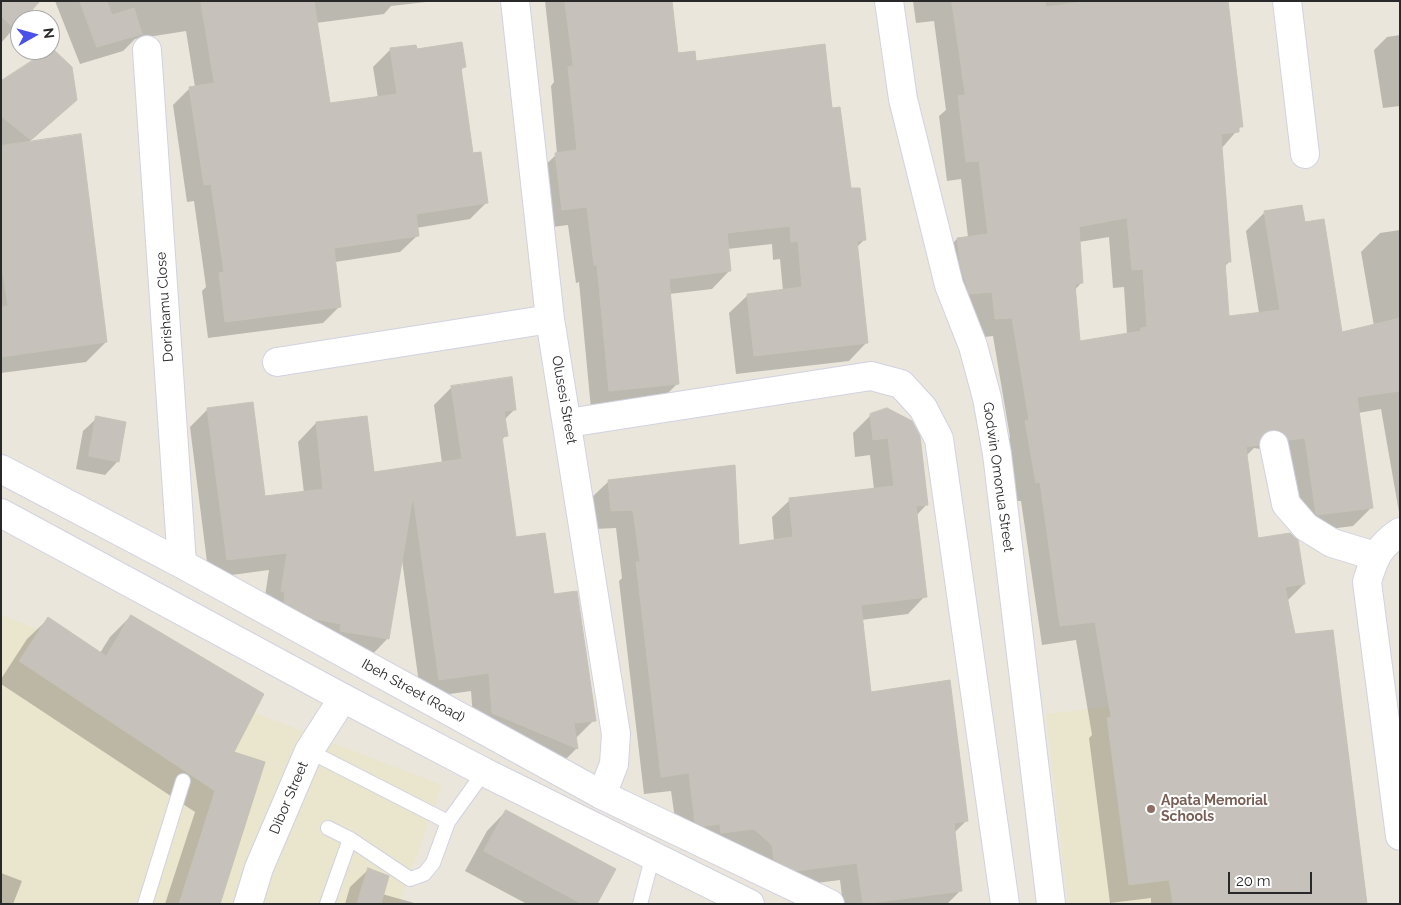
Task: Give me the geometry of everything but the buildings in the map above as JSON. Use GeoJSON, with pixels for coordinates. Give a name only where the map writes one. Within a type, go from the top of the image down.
{"type":"FeatureCollection","features":[{"type":"Feature","properties":{"kind":"street","name":"Olusesi Street"},"geometry":{"type":"LineString","coordinates":[[515,1],[550,319],[616,734],[614,764],[602,795]]}},
{"type":"Feature","properties":{"kind":"street","name":"Godwin Omonua Street"},"geometry":{"type":"LineString","coordinates":[[889,1],[903,99],[948,284],[972,346],[987,398],[997,454],[1051,904]]}},
{"type":"Feature","properties":{"kind":"street"},"geometry":{"type":"LineString","coordinates":[[1288,1],[1304,154]]}},
{"type":"Feature","properties":{"kind":"street","name":"Dorishamu Close"},"geometry":{"type":"LineString","coordinates":[[147,50],[182,564]]}},
{"type":"Feature","properties":{"kind":"street"},"geometry":{"type":"LineString","coordinates":[[277,362],[550,319]]}},
{"type":"Feature","properties":{"kind":"street"},"geometry":{"type":"LineString","coordinates":[[568,423],[871,376],[901,384],[923,408],[939,439],[1005,904]]}},
{"type":"Feature","properties":{"kind":"street"},"geometry":{"type":"LineString","coordinates":[[1274,445],[1286,504],[1306,527],[1332,542],[1375,556]]}},
{"type":"Feature","properties":{"kind":"street","name":"Ibeh Street (Road)"},"geometry":{"type":"LineString","coordinates":[[1,469],[182,564],[602,795],[830,904]]}},
{"type":"Feature","properties":{"kind":"street"},"geometry":{"type":"LineString","coordinates":[[1,513],[484,772],[750,904]]}},
{"type":"Feature","properties":{"kind":"street"},"geometry":{"type":"LineString","coordinates":[[1400,532],[1389,539],[1375,556],[1367,582],[1400,836]]}},
{"type":"Feature","properties":{"kind":"street","name":"Dibor Street"},"geometry":{"type":"LineString","coordinates":[[248,904],[259,868],[310,751],[343,698]]}},
{"type":"Feature","properties":{"kind":"lane"},"geometry":{"type":"LineString","coordinates":[[310,751],[448,822]]}},
{"type":"Feature","properties":{"kind":"lane"},"geometry":{"type":"LineString","coordinates":[[328,828],[350,838],[410,879],[424,874],[433,863],[448,822],[484,772]]}},
{"type":"Feature","properties":{"kind":"lane"},"geometry":{"type":"LineString","coordinates":[[145,904],[183,781]]}},
{"type":"Feature","properties":{"kind":"lane"},"geometry":{"type":"LineString","coordinates":[[327,904],[350,838]]}},
{"type":"Feature","properties":{"kind":"lane"},"geometry":{"type":"LineString","coordinates":[[640,904],[653,855]]}},
{"type":"Feature","properties":{"kind":"shaded area"},"geometry":{"type":"Polygon","coordinates":[[[1,615],[442,785],[399,904],[1,904],[1,615]]]}},
{"type":"Feature","properties":{"kind":"shaded area","name":"Apata Memorial Schools"},"geometry":{"type":"Polygon","coordinates":[[[1227,692],[1260,904],[1068,904],[1046,714],[1227,692]]]}},
{"type":"Feature","properties":{"kind":"place","name":"Apata Memorial Schools"},"geometry":{"type":"Point","coordinates":[1151,809]}}]}
